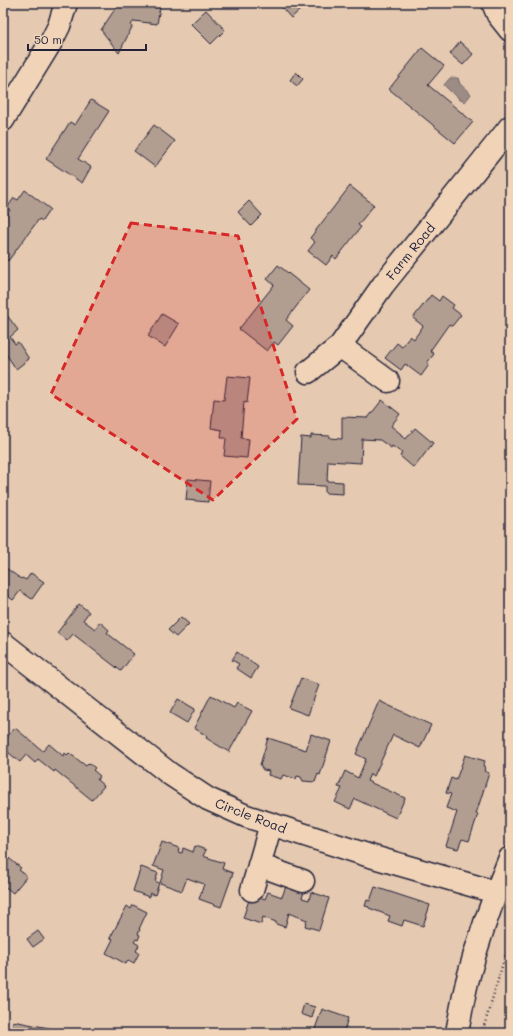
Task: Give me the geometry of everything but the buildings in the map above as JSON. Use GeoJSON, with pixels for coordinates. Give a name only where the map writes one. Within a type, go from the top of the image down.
{"type":"FeatureCollection","features":[{"type":"Feature","properties":{"kind":"street"},"geometry":{"type":"LineString","coordinates":[[3,120],[51,42],[59,26],[66,3]]}},
{"type":"Feature","properties":{"kind":"street"},"geometry":{"type":"LineString","coordinates":[[493,3],[498,15],[510,30]]}},
{"type":"Feature","properties":{"kind":"street","name":"Farm Road"},"geometry":{"type":"LineString","coordinates":[[308,372],[340,346],[383,285],[510,127]]}},
{"type":"Feature","properties":{"kind":"street"},"geometry":{"type":"LineString","coordinates":[[340,346],[388,381]]}},
{"type":"Feature","properties":{"kind":"street","name":"Circle Road"},"geometry":{"type":"LineString","coordinates":[[3,643],[170,774],[208,799],[246,816],[370,856],[495,892]]}},
{"type":"Feature","properties":{"kind":"street"},"geometry":{"type":"LineString","coordinates":[[252,890],[271,824]]}},
{"type":"Feature","properties":{"kind":"street"},"geometry":{"type":"LineString","coordinates":[[457,1033],[467,983],[479,941],[495,892],[510,858]]}},
{"type":"Feature","properties":{"kind":"street"},"geometry":{"type":"LineString","coordinates":[[260,864],[303,881]]}},
{"type":"Feature","properties":{"kind":"path"},"geometry":{"type":"LineString","coordinates":[[482,1033],[510,940]]}},
{"type":"Feature","properties":{"kind":"highlighted area"},"geometry":{"type":"Polygon","coordinates":[[[131,223],[238,236],[297,419],[213,500],[51,394],[131,223]]]}},
{"type":"Feature","properties":{"kind":"shaded area"},"geometry":{"type":"Polygon","coordinates":[[[450,78],[458,78],[460,84],[471,94],[465,102],[458,99],[459,98],[444,85],[450,78]]]}}]}
